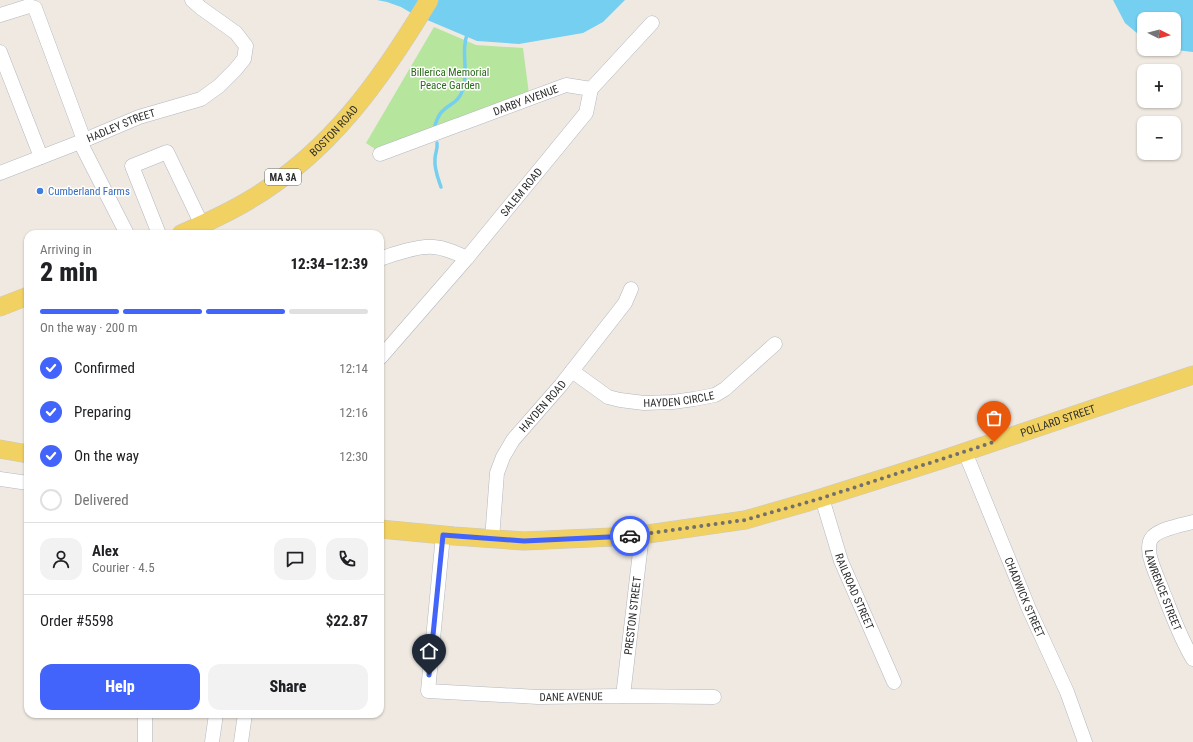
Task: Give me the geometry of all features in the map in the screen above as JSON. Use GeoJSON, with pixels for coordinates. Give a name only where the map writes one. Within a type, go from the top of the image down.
{"type":"FeatureCollection","features":[{"type":"Feature","properties":{"kind":"main road","name":"BOSTON ROAD"},"geometry":{"type":"LineString","coordinates":[[190,230],[263,192],[315,152],[366,95],[408,35],[429,0]]}},
{"type":"Feature","properties":{"kind":"main road"},"geometry":{"type":"LineString","coordinates":[[0,307],[24,298]]}},
{"type":"Feature","properties":{"kind":"main road","name":"POLLARD STREET"},"geometry":{"type":"LineString","coordinates":[[384,529],[524,541],[642,535],[745,520],[822,498],[965,452],[1193,375]]}},
{"type":"Feature","properties":{"kind":"main road"},"geometry":{"type":"LineString","coordinates":[[0,449],[24,453]]}},
{"type":"Feature","properties":{"kind":"street","name":"HADLEY STREET"},"geometry":{"type":"LineString","coordinates":[[0,173],[82,141],[139,116],[201,99],[219,86],[244,59],[246,46],[236,32],[192,0]]}},
{"type":"Feature","properties":{"kind":"street"},"geometry":{"type":"LineString","coordinates":[[0,15],[29,6],[35,8],[82,141],[125,230]]}},
{"type":"Feature","properties":{"kind":"street"},"geometry":{"type":"LineString","coordinates":[[591,89],[652,23]]}},
{"type":"Feature","properties":{"kind":"street"},"geometry":{"type":"LineString","coordinates":[[0,52],[41,157]]}},
{"type":"Feature","properties":{"kind":"street","name":"DARBY AVENUE"},"geometry":{"type":"LineString","coordinates":[[380,154],[566,85],[591,89]]}},
{"type":"Feature","properties":{"kind":"street","name":"SALEM ROAD"},"geometry":{"type":"LineString","coordinates":[[384,353],[467,258],[586,113],[591,89]]}},
{"type":"Feature","properties":{"kind":"street"},"geometry":{"type":"LineString","coordinates":[[157,230],[132,166],[167,152],[202,225]]}},
{"type":"Feature","properties":{"kind":"street"},"geometry":{"type":"LineString","coordinates":[[384,258],[399,252],[433,246],[452,251],[467,258]]}},
{"type":"Feature","properties":{"kind":"street","name":"HAYDEN ROAD"},"geometry":{"type":"LineString","coordinates":[[492,539],[497,473],[503,457],[513,440],[572,371],[625,304],[631,289]]}},
{"type":"Feature","properties":{"kind":"street","name":"HAYDEN CIRCLE"},"geometry":{"type":"LineString","coordinates":[[572,371],[608,397],[644,403],[673,402],[715,395],[725,389],[775,344]]}},
{"type":"Feature","properties":{"kind":"street","name":"CHADWICK STREET"},"geometry":{"type":"LineString","coordinates":[[965,452],[1029,609],[1067,692],[1085,742]]}},
{"type":"Feature","properties":{"kind":"street"},"geometry":{"type":"LineString","coordinates":[[0,479],[24,482]]}},
{"type":"Feature","properties":{"kind":"street","name":"RAILROAD STREET"},"geometry":{"type":"LineString","coordinates":[[822,498],[841,562],[894,682]]}},
{"type":"Feature","properties":{"kind":"street","name":"LAWRENCE STREET"},"geometry":{"type":"LineString","coordinates":[[1193,522],[1168,528],[1150,539],[1150,559],[1169,607],[1193,659]]}},
{"type":"Feature","properties":{"kind":"street","name":"DANE AVENUE"},"geometry":{"type":"LineString","coordinates":[[443,535],[428,691],[538,697],[714,697]]}},
{"type":"Feature","properties":{"kind":"street","name":"PRESTON STREET"},"geometry":{"type":"LineString","coordinates":[[623,696],[642,535]]}},
{"type":"Feature","properties":{"kind":"street"},"geometry":{"type":"LineString","coordinates":[[145,718],[145,742]]}},
{"type":"Feature","properties":{"kind":"street"},"geometry":{"type":"LineString","coordinates":[[212,742],[215,718]]}},
{"type":"Feature","properties":{"kind":"street"},"geometry":{"type":"LineString","coordinates":[[241,742],[244,718]]}},
{"type":"Feature","properties":{"kind":"green space","name":"Billerica Memorial Peace Garden"},"geometry":{"type":"Polygon","coordinates":[[[434,27],[476,45],[523,48],[529,94],[375,149],[366,143],[434,27]]]}},
{"type":"Feature","properties":{"kind":"water"},"geometry":{"type":"Polygon","coordinates":[[[377,0],[625,0],[603,22],[583,33],[519,44],[477,41],[413,14],[401,7],[377,0]]]}},
{"type":"Feature","properties":{"kind":"water"},"geometry":{"type":"Polygon","coordinates":[[[1113,0],[1193,0],[1193,52],[1181,51],[1181,12],[1137,12],[1137,33],[1125,23],[1113,0]]]}},
{"type":"Feature","properties":{"kind":"waterway"},"geometry":{"type":"LineString","coordinates":[[435,125],[443,110],[456,101],[463,89],[465,82],[464,53],[468,32]]}},
{"type":"Feature","properties":{"kind":"waterway"},"geometry":{"type":"LineString","coordinates":[[437,143],[435,166],[441,187]]}},
{"type":"Feature","properties":{"kind":"way so far"},"geometry":{"type":"LineString","coordinates":[[630,536],[745,520],[822,498],[994,442]]}},
{"type":"Feature","properties":{"kind":"place","name":"Cumberland Farms"},"geometry":{"type":"Point","coordinates":[40,191]}},
{"type":"Feature","properties":{"kind":"route"},"geometry":{"type":"LineString","coordinates":[[429,675],[443,535],[524,541],[630,536]]}}]}
